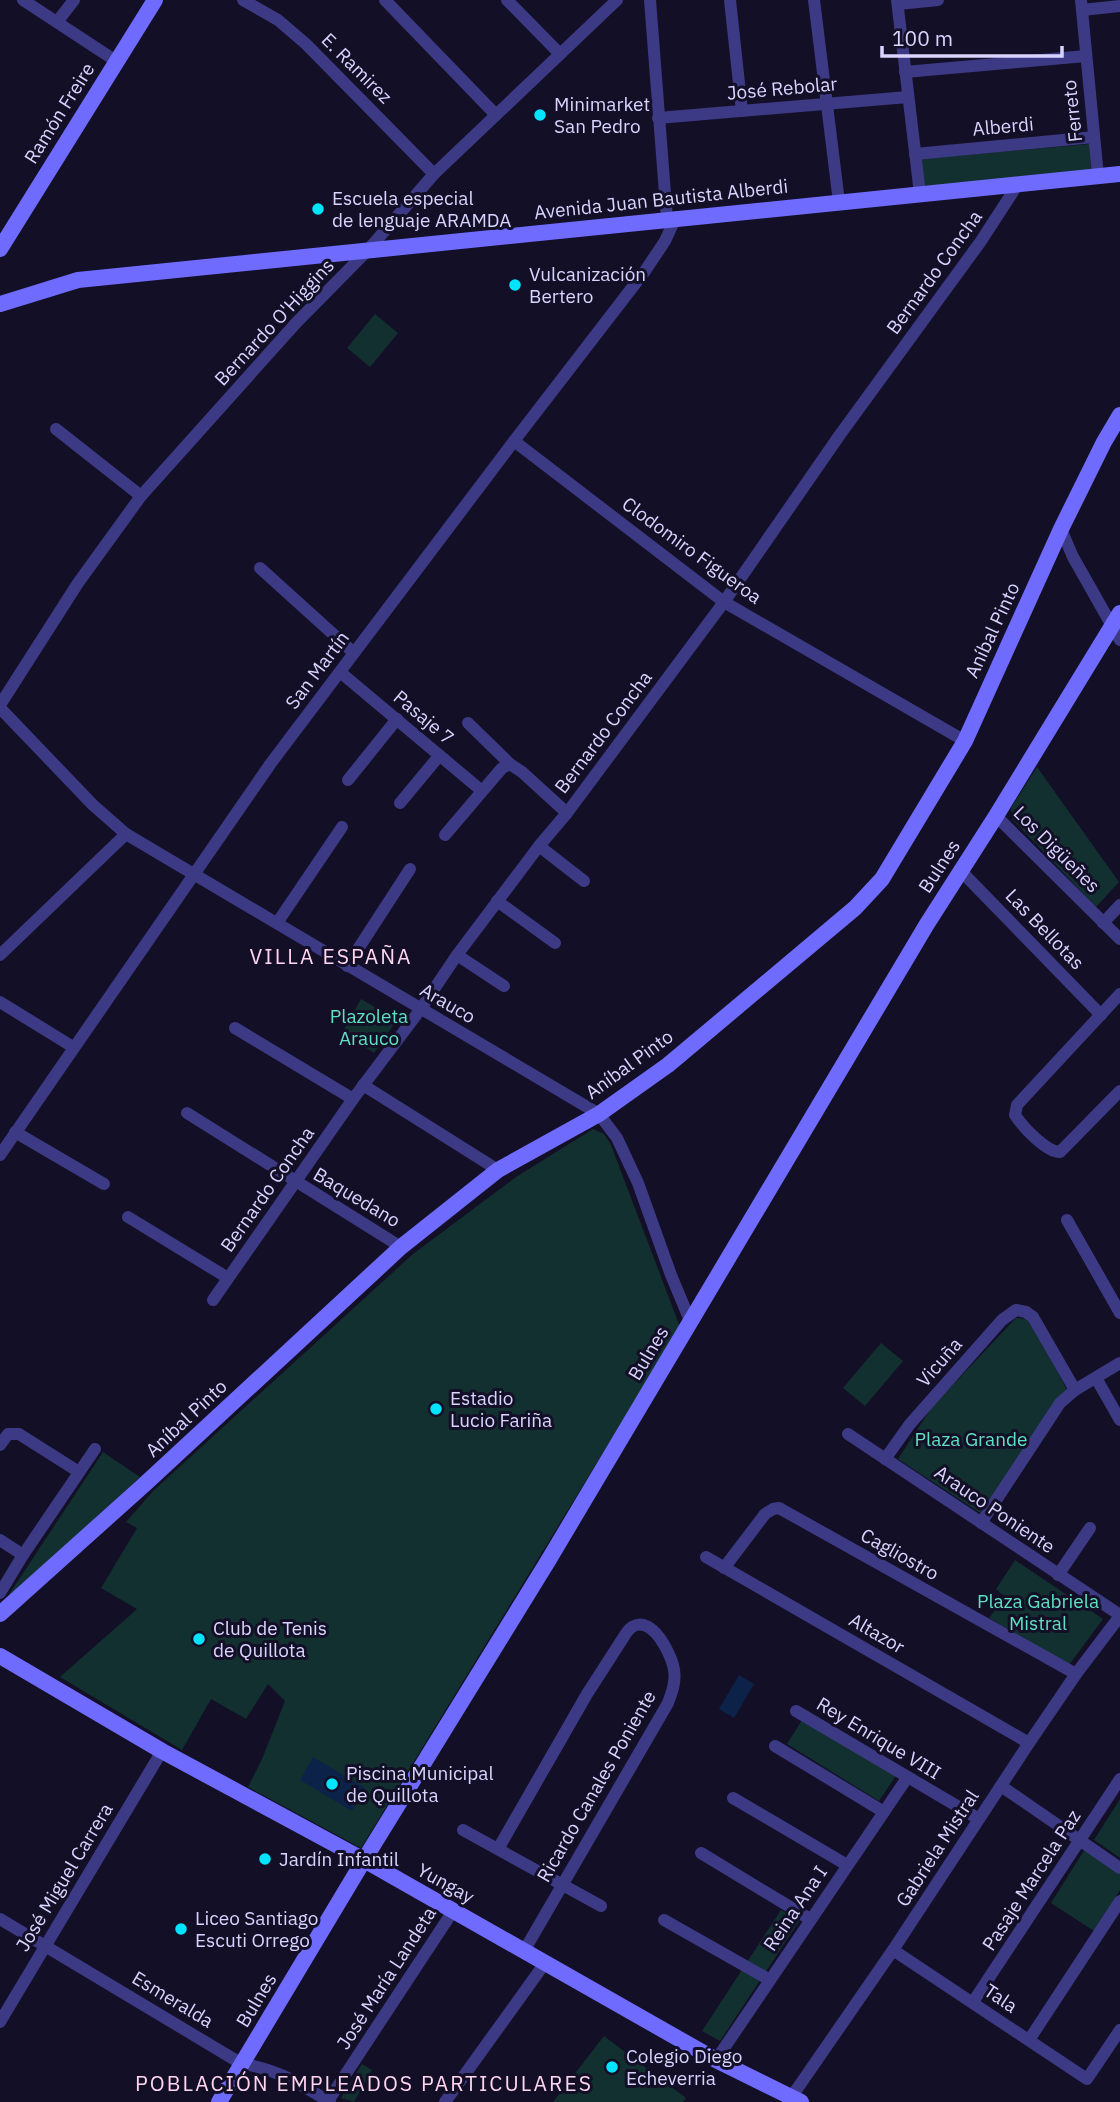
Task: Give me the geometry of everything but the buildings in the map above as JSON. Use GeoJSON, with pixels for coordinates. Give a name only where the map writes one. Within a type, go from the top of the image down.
{"type":"FeatureCollection","features":[{"type":"Feature","properties":{"kind":"street"},"geometry":{"type":"LineString","coordinates":[[23,0],[116,61]]}},
{"type":"Feature","properties":{"kind":"street"},"geometry":{"type":"LineString","coordinates":[[57,22],[74,0]]}},
{"type":"Feature","properties":{"kind":"street","name":"Ramón Freire"},"geometry":{"type":"LineString","coordinates":[[0,249],[155,0]]}},
{"type":"Feature","properties":{"kind":"street","name":"E. Ramirez"},"geometry":{"type":"LineString","coordinates":[[243,0],[278,20],[306,44],[434,174]]}},
{"type":"Feature","properties":{"kind":"street"},"geometry":{"type":"LineString","coordinates":[[385,0],[496,116]]}},
{"type":"Feature","properties":{"kind":"street"},"geometry":{"type":"LineString","coordinates":[[507,0],[560,54]]}},
{"type":"Feature","properties":{"kind":"street","name":"Bernardo O'Higgins"},"geometry":{"type":"LineString","coordinates":[[0,707],[78,583],[141,496],[296,323],[368,250],[434,174],[617,0]]}},
{"type":"Feature","properties":{"kind":"street"},"geometry":{"type":"LineString","coordinates":[[650,0],[658,118],[672,218]]}},
{"type":"Feature","properties":{"kind":"street"},"geometry":{"type":"LineString","coordinates":[[730,0],[742,111]]}},
{"type":"Feature","properties":{"kind":"street"},"geometry":{"type":"LineString","coordinates":[[814,0],[839,202]]}},
{"type":"Feature","properties":{"kind":"street"},"geometry":{"type":"LineString","coordinates":[[920,194],[897,2],[938,0]]}},
{"type":"Feature","properties":{"kind":"street"},"geometry":{"type":"LineString","coordinates":[[1081,5],[1120,6]]}},
{"type":"Feature","properties":{"kind":"street","name":"Ferreto"},"geometry":{"type":"LineString","coordinates":[[1081,5],[1098,176]]}},
{"type":"Feature","properties":{"kind":"street"},"geometry":{"type":"LineString","coordinates":[[905,72],[1086,56]]}},
{"type":"Feature","properties":{"kind":"street","name":"José Rebolar"},"geometry":{"type":"LineString","coordinates":[[658,118],[908,97]]}},
{"type":"Feature","properties":{"kind":"street","name":"Alberdi"},"geometry":{"type":"LineString","coordinates":[[915,154],[1094,137]]}},
{"type":"Feature","properties":{"kind":"street","name":"Avenida Juan Bautista Alberdi"},"geometry":{"type":"LineString","coordinates":[[0,304],[78,279],[1120,174]]}},
{"type":"Feature","properties":{"kind":"street","name":"Bernardo Concha"},"geometry":{"type":"LineString","coordinates":[[213,1300],[457,955],[724,603],[839,436],[981,241],[1018,184]]}},
{"type":"Feature","properties":{"kind":"street","name":"San Martín"},"geometry":{"type":"LineString","coordinates":[[0,1155],[271,763],[656,256],[672,218]]}},
{"type":"Feature","properties":{"kind":"street"},"geometry":{"type":"LineString","coordinates":[[0,316],[28,295]]}},
{"type":"Feature","properties":{"kind":"street","name":"Aníbal Pinto"},"geometry":{"type":"LineString","coordinates":[[0,1614],[401,1247],[498,1170],[599,1114],[668,1065],[855,908],[882,880],[965,741],[1061,529],[1120,415]]}},
{"type":"Feature","properties":{"kind":"street"},"geometry":{"type":"LineString","coordinates":[[56,429],[141,496]]}},
{"type":"Feature","properties":{"kind":"street","name":"Clodomiro Figueroa"},"geometry":{"type":"LineString","coordinates":[[514,441],[724,603],[965,741]]}},
{"type":"Feature","properties":{"kind":"street"},"geometry":{"type":"LineString","coordinates":[[1061,529],[1073,557],[1117,626]]}},
{"type":"Feature","properties":{"kind":"street"},"geometry":{"type":"LineString","coordinates":[[1050,555],[1061,553],[1073,557]]}},
{"type":"Feature","properties":{"kind":"street"},"geometry":{"type":"LineString","coordinates":[[260,568],[354,653]]}},
{"type":"Feature","properties":{"kind":"street","name":"Bulnes"},"geometry":{"type":"LineString","coordinates":[[219,2102],[548,1561],[927,924],[1117,626]]}},
{"type":"Feature","properties":{"kind":"street","name":"Pasaje 7"},"geometry":{"type":"LineString","coordinates":[[340,672],[482,791]]}},
{"type":"Feature","properties":{"kind":"street","name":"Arauco"},"geometry":{"type":"LineString","coordinates":[[0,707],[93,805],[127,834],[599,1114],[617,1138],[638,1183],[691,1323]]}},
{"type":"Feature","properties":{"kind":"street"},"geometry":{"type":"LineString","coordinates":[[348,780],[397,719]]}},
{"type":"Feature","properties":{"kind":"street","name":"Pasaje 7"},"geometry":{"type":"LineString","coordinates":[[468,723],[567,813]]}},
{"type":"Feature","properties":{"kind":"street"},"geometry":{"type":"LineString","coordinates":[[400,803],[439,755]]}},
{"type":"Feature","properties":{"kind":"street"},"geometry":{"type":"LineString","coordinates":[[445,835],[502,768],[510,764]]}},
{"type":"Feature","properties":{"kind":"street","name":"Los Digüeñes"},"geometry":{"type":"LineString","coordinates":[[996,816],[1120,939]]}},
{"type":"Feature","properties":{"kind":"street"},"geometry":{"type":"LineString","coordinates":[[277,923],[342,827]]}},
{"type":"Feature","properties":{"kind":"street"},"geometry":{"type":"LineString","coordinates":[[0,955],[127,834]]}},
{"type":"Feature","properties":{"kind":"street"},"geometry":{"type":"LineString","coordinates":[[539,845],[584,881]]}},
{"type":"Feature","properties":{"kind":"street"},"geometry":{"type":"LineString","coordinates":[[347,966],[410,869]]}},
{"type":"Feature","properties":{"kind":"street","name":"Las Bellotas"},"geometry":{"type":"LineString","coordinates":[[961,871],[1101,1015]]}},
{"type":"Feature","properties":{"kind":"street"},"geometry":{"type":"LineString","coordinates":[[497,901],[555,943]]}},
{"type":"Feature","properties":{"kind":"street"},"geometry":{"type":"LineString","coordinates":[[1103,923],[1120,905]]}},
{"type":"Feature","properties":{"kind":"street"},"geometry":{"type":"LineString","coordinates":[[457,955],[504,986]]}},
{"type":"Feature","properties":{"kind":"street"},"geometry":{"type":"LineString","coordinates":[[1120,994],[1016,1108],[1015,1115],[1046,1148],[1056,1153],[1067,1147],[1120,1091]]}},
{"type":"Feature","properties":{"kind":"street"},"geometry":{"type":"LineString","coordinates":[[0,1002],[73,1047]]}},
{"type":"Feature","properties":{"kind":"street"},"geometry":{"type":"LineString","coordinates":[[235,1028],[353,1099]]}},
{"type":"Feature","properties":{"kind":"street"},"geometry":{"type":"LineString","coordinates":[[363,1085],[498,1170]]}},
{"type":"Feature","properties":{"kind":"street","name":"Baquedano"},"geometry":{"type":"LineString","coordinates":[[187,1113],[401,1247]]}},
{"type":"Feature","properties":{"kind":"street"},"geometry":{"type":"LineString","coordinates":[[0,1129],[14,1134],[104,1184]]}},
{"type":"Feature","properties":{"kind":"street"},"geometry":{"type":"LineString","coordinates":[[128,1217],[228,1278]]}},
{"type":"Feature","properties":{"kind":"street"},"geometry":{"type":"LineString","coordinates":[[1067,1220],[1120,1313]]}},
{"type":"Feature","properties":{"kind":"street","name":"Vicuña"},"geometry":{"type":"LineString","coordinates":[[886,1459],[911,1424],[1002,1320],[1016,1310],[1033,1317],[1075,1390]]}},
{"type":"Feature","properties":{"kind":"street"},"geometry":{"type":"LineString","coordinates":[[981,1523],[1060,1402],[1120,1363]]}},
{"type":"Feature","properties":{"kind":"street"},"geometry":{"type":"LineString","coordinates":[[1096,1378],[1120,1420]]}},
{"type":"Feature","properties":{"kind":"street"},"geometry":{"type":"LineString","coordinates":[[0,1445],[11,1433],[19,1434],[79,1472]]}},
{"type":"Feature","properties":{"kind":"street","name":"Arauco Poniente"},"geometry":{"type":"LineString","coordinates":[[848,1434],[1120,1616]]}},
{"type":"Feature","properties":{"kind":"street"},"geometry":{"type":"LineString","coordinates":[[0,1593],[95,1449]]}},
{"type":"Feature","properties":{"kind":"street","name":"Cagliostro"},"geometry":{"type":"LineString","coordinates":[[724,1568],[765,1514],[779,1508],[1076,1674]]}},
{"type":"Feature","properties":{"kind":"street"},"geometry":{"type":"LineString","coordinates":[[1058,1575],[1090,1528]]}},
{"type":"Feature","properties":{"kind":"street"},"geometry":{"type":"LineString","coordinates":[[0,1540],[23,1555]]}},
{"type":"Feature","properties":{"kind":"street","name":"Altazor"},"geometry":{"type":"LineString","coordinates":[[706,1557],[1029,1743]]}},
{"type":"Feature","properties":{"kind":"street","name":"Gabriela Mistral"},"geometry":{"type":"LineString","coordinates":[[793,2100],[1029,1743],[1120,1616]]}},
{"type":"Feature","properties":{"kind":"street","name":"Ricardo Canales Poniente"},"geometry":{"type":"LineString","coordinates":[[498,1849],[625,1635],[632,1627],[640,1625],[650,1628],[660,1637],[674,1670],[674,1688],[668,1703],[524,1951]]}},
{"type":"Feature","properties":{"kind":"street","name":"Yungay"},"geometry":{"type":"LineString","coordinates":[[0,1656],[162,1751],[364,1860],[716,2060],[793,2100]]}},
{"type":"Feature","properties":{"kind":"street","name":"Rey Enrique VIII"},"geometry":{"type":"LineString","coordinates":[[796,1711],[979,1819]]}},
{"type":"Feature","properties":{"kind":"street"},"geometry":{"type":"LineString","coordinates":[[775,1746],[884,1812]]}},
{"type":"Feature","properties":{"kind":"street","name":"José Miguel Carrera"},"geometry":{"type":"LineString","coordinates":[[0,2022],[162,1751]]}},
{"type":"Feature","properties":{"kind":"street","name":"Reina Ana I"},"geometry":{"type":"LineString","coordinates":[[716,2060],[907,1777]]}},
{"type":"Feature","properties":{"kind":"street","name":"Pasaje Marcela Paz"},"geometry":{"type":"LineString","coordinates":[[973,2003],[1120,1779]]}},
{"type":"Feature","properties":{"kind":"street"},"geometry":{"type":"LineString","coordinates":[[1001,1786],[1120,1868]]}},
{"type":"Feature","properties":{"kind":"street"},"geometry":{"type":"LineString","coordinates":[[733,1798],[847,1865]]}},
{"type":"Feature","properties":{"kind":"street"},"geometry":{"type":"LineString","coordinates":[[463,1830],[601,1906]]}},
{"type":"Feature","properties":{"kind":"street"},"geometry":{"type":"LineString","coordinates":[[701,1853],[810,1919]]}},
{"type":"Feature","properties":{"kind":"street"},"geometry":{"type":"LineString","coordinates":[[1029,2040],[1120,1901]]}},
{"type":"Feature","properties":{"kind":"street","name":"José María Landeta"},"geometry":{"type":"LineString","coordinates":[[329,2101],[453,1911]]}},
{"type":"Feature","properties":{"kind":"street","name":"Esmeralda"},"geometry":{"type":"LineString","coordinates":[[0,1919],[242,2064],[279,2072],[329,2101]]}},
{"type":"Feature","properties":{"kind":"street"},"geometry":{"type":"LineString","coordinates":[[664,1920],[770,1980]]}},
{"type":"Feature","properties":{"kind":"street","name":"Tala"},"geometry":{"type":"LineString","coordinates":[[893,1950],[1087,2079],[1120,2030]]}},
{"type":"Feature","properties":{"kind":"street"},"geometry":{"type":"LineString","coordinates":[[445,2102],[545,1963]]}},
{"type":"Feature","properties":{"kind":"green space"},"geometry":{"type":"Polygon","coordinates":[[[1089,144],[1091,170],[924,188],[919,159],[1089,144]]]}},
{"type":"Feature","properties":{"kind":"green space"},"geometry":{"type":"Polygon","coordinates":[[[375,314],[398,333],[370,367],[347,348],[375,314]]]}},
{"type":"Feature","properties":{"kind":"green space"},"geometry":{"type":"Polygon","coordinates":[[[1037,767],[1119,882],[1096,907],[1012,819],[1011,808],[1037,767]]]}},
{"type":"Feature","properties":{"kind":"green space","name":"Plazoleta Arauco"},"geometry":{"type":"Polygon","coordinates":[[[361,999],[397,1020],[374,1053],[342,1033],[361,999]]]}},
{"type":"Feature","properties":{"kind":"green space","name":"Estadio Lucio Fariña"},"geometry":{"type":"Polygon","coordinates":[[[593,1129],[604,1134],[611,1145],[680,1327],[361,1848],[248,1787],[285,1701],[268,1684],[246,1719],[211,1699],[182,1750],[60,1677],[137,1609],[101,1588],[137,1528],[126,1522],[153,1491],[413,1254],[516,1177],[593,1129]]]}},
{"type":"Feature","properties":{"kind":"green space","name":"Plaza Grande"},"geometry":{"type":"Polygon","coordinates":[[[1016,1318],[1030,1319],[1068,1392],[980,1513],[898,1459],[932,1407],[1016,1318]]]}},
{"type":"Feature","properties":{"kind":"green space"},"geometry":{"type":"Polygon","coordinates":[[[881,1343],[903,1361],[865,1406],[843,1388],[881,1343]]]}},
{"type":"Feature","properties":{"kind":"green space"},"geometry":{"type":"Polygon","coordinates":[[[103,1452],[140,1477],[6,1599],[103,1452]]]}},
{"type":"Feature","properties":{"kind":"green space","name":"Plaza Gabriela Mistral"},"geometry":{"type":"Polygon","coordinates":[[[1015,1560],[1103,1619],[1069,1665],[989,1618],[1005,1597],[996,1589],[1015,1560]]]}},
{"type":"Feature","properties":{"kind":"green space"},"geometry":{"type":"Polygon","coordinates":[[[802,1720],[897,1774],[879,1801],[787,1744],[802,1720]]]}},
{"type":"Feature","properties":{"kind":"green space"},"geometry":{"type":"Polygon","coordinates":[[[1120,1799],[1120,1858],[1094,1840],[1120,1799]]]}},
{"type":"Feature","properties":{"kind":"green space"},"geometry":{"type":"Polygon","coordinates":[[[1085,1849],[1120,1874],[1120,1890],[1094,1931],[1051,1903],[1085,1849]]]}},
{"type":"Feature","properties":{"kind":"green space"},"geometry":{"type":"Polygon","coordinates":[[[781,1910],[800,1920],[720,2041],[702,2031],[781,1910]]]}},
{"type":"Feature","properties":{"kind":"green space","name":"Colegio Diego Echeverria"},"geometry":{"type":"Polygon","coordinates":[[[604,2036],[686,2098],[683,2102],[553,2102],[604,2036]]]}},
{"type":"Feature","properties":{"kind":"green space"},"geometry":{"type":"Polygon","coordinates":[[[362,2064],[372,2070],[354,2102],[341,2098],[362,2064]]]}},
{"type":"Feature","properties":{"kind":"water"},"geometry":{"type":"Polygon","coordinates":[[[739,1675],[754,1684],[734,1718],[719,1709],[739,1675]]]}},
{"type":"Feature","properties":{"kind":"water","name":"Piscina Municipal de Quillota"},"geometry":{"type":"Polygon","coordinates":[[[313,1757],[365,1788],[352,1811],[300,1780],[313,1757]]]}},
{"type":"Feature","properties":{"kind":"place","name":"Minimarket San Pedro"},"geometry":{"type":"Point","coordinates":[540,115]}},
{"type":"Feature","properties":{"kind":"place","name":"Escuela especial de lenguaje ARAMDA"},"geometry":{"type":"Point","coordinates":[318,209]}},
{"type":"Feature","properties":{"kind":"place","name":"Vulcanización Bertero"},"geometry":{"type":"Point","coordinates":[515,285]}},
{"type":"Feature","properties":{"kind":"place","name":"Estadio Lucio Fariña"},"geometry":{"type":"Point","coordinates":[436,1409]}},
{"type":"Feature","properties":{"kind":"place","name":"Club de Tenis de Quillota"},"geometry":{"type":"Point","coordinates":[199,1639]}},
{"type":"Feature","properties":{"kind":"place","name":"Piscina Municipal de Quillota"},"geometry":{"type":"Point","coordinates":[332,1784]}},
{"type":"Feature","properties":{"kind":"place","name":"Jardín Infantil"},"geometry":{"type":"Point","coordinates":[265,1859]}},
{"type":"Feature","properties":{"kind":"place","name":"Liceo Santiago Escuti Orrego"},"geometry":{"type":"Point","coordinates":[181,1929]}},
{"type":"Feature","properties":{"kind":"place","name":"Colegio Diego Echeverria"},"geometry":{"type":"Point","coordinates":[612,2067]}},
{"type":"Feature","properties":{"kind":"district","name":"VILLA ESPAÑA"},"geometry":{"type":"Point","coordinates":[331,956]}},
{"type":"Feature","properties":{"kind":"district","name":"POBLACIÓN EMPLEADOS PARTICULARES"},"geometry":{"type":"Point","coordinates":[364,2083]}}]}
